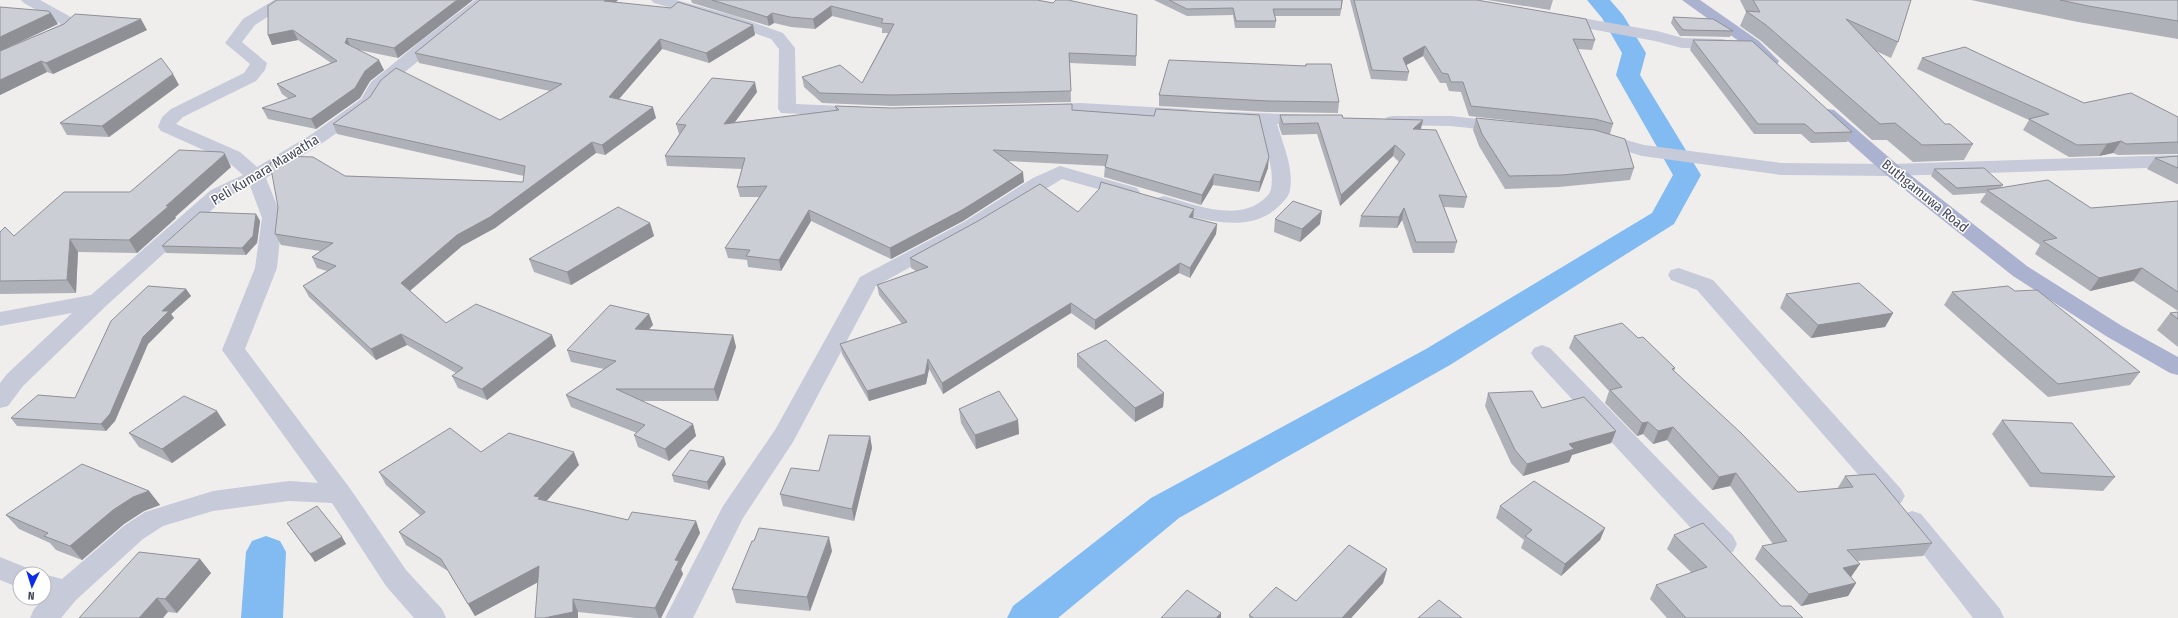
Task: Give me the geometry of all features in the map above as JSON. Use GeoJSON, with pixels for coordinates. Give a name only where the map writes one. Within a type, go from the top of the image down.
{"type":"FeatureCollection","features":[{"type":"Feature","properties":{"kind":"main road"},"geometry":{"type":"LineString","coordinates":[[1690,0],[1753,44],[1781,71]]}},
{"type":"Feature","properties":{"kind":"main road","name":"Buthgamuwa Road"},"geometry":{"type":"LineString","coordinates":[[1815,103],[1892,170],[2020,271],[2114,331],[2178,367]]}},
{"type":"Feature","properties":{"kind":"street"},"geometry":{"type":"LineString","coordinates":[[0,59],[64,30],[72,24],[29,0]]}},
{"type":"Feature","properties":{"kind":"street"},"geometry":{"type":"LineString","coordinates":[[286,0],[256,16],[240,29],[233,43],[259,63],[254,74],[176,113],[168,121],[167,127],[232,156],[256,176],[272,218],[266,268],[233,350],[340,494],[396,578],[432,618]]}},
{"type":"Feature","properties":{"kind":"street","name":"Peli Kumara Mawatha"},"geometry":{"type":"LineString","coordinates":[[0,400],[15,380],[98,301],[218,194],[256,176],[318,138],[368,102],[377,86],[428,43],[485,0]]}},
{"type":"Feature","properties":{"kind":"street"},"geometry":{"type":"LineString","coordinates":[[659,0],[729,19],[776,36],[787,48],[786,109],[884,112]]}},
{"type":"Feature","properties":{"kind":"street"},"geometry":{"type":"LineString","coordinates":[[1542,15],[1657,36],[1682,43],[1753,44]]}},
{"type":"Feature","properties":{"kind":"street"},"geometry":{"type":"LineString","coordinates":[[1025,109],[1080,108],[1267,119],[1323,120]]}},
{"type":"Feature","properties":{"kind":"street"},"geometry":{"type":"LineString","coordinates":[[678,618],[732,513],[784,436],[868,282],[971,226],[1040,182],[1060,172],[1200,213],[1246,216],[1269,206],[1280,192],[1280,171],[1267,119]]}},
{"type":"Feature","properties":{"kind":"street"},"geometry":{"type":"LineString","coordinates":[[1379,121],[1451,121],[1522,129]]}},
{"type":"Feature","properties":{"kind":"street"},"geometry":{"type":"LineString","coordinates":[[1585,135],[1642,150],[1732,161],[1781,169],[1892,170],[2178,161]]}},
{"type":"Feature","properties":{"kind":"street"},"geometry":{"type":"LineString","coordinates":[[1679,275],[1705,285],[1896,500],[1990,618]]}},
{"type":"Feature","properties":{"kind":"street"},"geometry":{"type":"LineString","coordinates":[[0,319],[30,315],[98,301]]}},
{"type":"Feature","properties":{"kind":"street"},"geometry":{"type":"LineString","coordinates":[[1542,353],[1738,560]]}},
{"type":"Feature","properties":{"kind":"street"},"geometry":{"type":"LineString","coordinates":[[44,618],[55,589],[154,519],[213,501],[289,491],[340,494]]}},
{"type":"Feature","properties":{"kind":"building"},"geometry":{"type":"Polygon","coordinates":[[[277,0],[457,0],[394,48],[347,38],[345,43],[379,60],[365,71],[355,88],[311,119],[262,108],[296,96],[277,84],[337,61],[293,30],[268,35],[268,6],[277,0]]]}},
{"type":"Feature","properties":{"kind":"building"},"geometry":{"type":"Polygon","coordinates":[[[480,0],[606,0],[604,1],[671,8],[678,2],[753,25],[706,53],[660,39],[609,97],[653,107],[602,145],[592,142],[490,217],[457,235],[401,283],[446,323],[476,304],[552,335],[482,389],[452,376],[463,368],[401,334],[371,349],[303,286],[336,266],[312,257],[333,243],[275,234],[278,207],[270,163],[282,156],[313,157],[345,176],[523,182],[525,166],[333,124],[370,97],[381,80],[396,68],[500,120],[562,84],[415,53],[480,0]]]}},
{"type":"Feature","properties":{"kind":"building"},"geometry":{"type":"Polygon","coordinates":[[[712,0],[1037,0],[1053,3],[1056,0],[1068,0],[1137,15],[1136,56],[1069,53],[1071,91],[891,95],[820,93],[802,77],[840,65],[862,83],[894,24],[881,23],[883,19],[831,6],[813,19],[790,17],[772,13],[767,17],[712,0]]]}},
{"type":"Feature","properties":{"kind":"building"},"geometry":{"type":"Polygon","coordinates":[[[1169,0],[1342,0],[1341,9],[1273,9],[1276,21],[1236,21],[1233,8],[1187,9],[1169,0]]]}},
{"type":"Feature","properties":{"kind":"building"},"geometry":{"type":"Polygon","coordinates":[[[1354,0],[1477,0],[1586,19],[1595,40],[1573,39],[1613,124],[1595,119],[1471,106],[1463,82],[1451,82],[1448,74],[1442,73],[1425,46],[1403,58],[1409,72],[1372,70],[1354,0]]]}},
{"type":"Feature","properties":{"kind":"building"},"geometry":{"type":"Polygon","coordinates":[[[1753,0],[1911,0],[1898,42],[1846,19],[1945,124],[1950,124],[1973,144],[1922,145],[1895,123],[1880,124],[1766,25],[1746,11],[1760,12],[1753,0]]]}},
{"type":"Feature","properties":{"kind":"building"},"geometry":{"type":"Polygon","coordinates":[[[2060,0],[2178,0],[2178,21],[2088,6],[2060,0]]]}},
{"type":"Feature","properties":{"kind":"building"},"geometry":{"type":"Polygon","coordinates":[[[0,7],[48,11],[51,13],[0,37],[0,7]]]}},
{"type":"Feature","properties":{"kind":"building"},"geometry":{"type":"Polygon","coordinates":[[[75,14],[141,19],[46,63],[41,61],[0,80],[0,51],[64,24],[75,14]]]}},
{"type":"Feature","properties":{"kind":"building"},"geometry":{"type":"Polygon","coordinates":[[[1673,17],[1713,19],[1733,31],[1685,30],[1682,29],[1673,17]]]}},
{"type":"Feature","properties":{"kind":"building"},"geometry":{"type":"Polygon","coordinates":[[[1693,40],[1752,41],[1852,132],[1815,133],[1805,124],[1758,124],[1693,40]]]}},
{"type":"Feature","properties":{"kind":"building"},"geometry":{"type":"Polygon","coordinates":[[[1965,47],[2084,103],[2131,93],[2178,117],[2178,142],[2126,144],[2121,141],[2107,144],[2077,145],[2029,119],[2049,114],[1922,58],[1965,47]]]}},
{"type":"Feature","properties":{"kind":"building"},"geometry":{"type":"Polygon","coordinates":[[[161,58],[173,74],[102,126],[60,123],[161,58]]]}},
{"type":"Feature","properties":{"kind":"building"},"geometry":{"type":"Polygon","coordinates":[[[1169,60],[1306,66],[1306,64],[1331,64],[1339,102],[1268,101],[1159,95],[1169,60]]]}},
{"type":"Feature","properties":{"kind":"building"},"geometry":{"type":"Polygon","coordinates":[[[712,78],[755,82],[724,124],[839,110],[835,106],[891,108],[1072,104],[1072,110],[1154,116],[1156,109],[1259,115],[1269,157],[1260,182],[1214,174],[1202,195],[1105,167],[1108,155],[993,150],[1023,172],[962,210],[890,248],[809,210],[779,260],[746,256],[750,250],[725,248],[767,186],[737,187],[745,158],[665,156],[686,125],[676,124],[712,78]]]}},
{"type":"Feature","properties":{"kind":"building"},"geometry":{"type":"Polygon","coordinates":[[[1280,115],[1342,115],[1343,118],[1423,120],[1413,129],[1436,130],[1467,197],[1439,195],[1457,242],[1416,242],[1404,208],[1399,217],[1361,216],[1405,154],[1395,145],[1341,195],[1318,123],[1283,124],[1280,115]]]}},
{"type":"Feature","properties":{"kind":"building"},"geometry":{"type":"Polygon","coordinates":[[[1476,118],[1595,130],[1625,139],[1634,168],[1562,175],[1509,176],[1482,134],[1476,118]]]}},
{"type":"Feature","properties":{"kind":"building"},"geometry":{"type":"Polygon","coordinates":[[[179,150],[222,152],[225,154],[166,206],[169,206],[129,240],[70,239],[67,280],[0,281],[0,232],[5,227],[14,236],[64,192],[130,192],[179,150]]]}},
{"type":"Feature","properties":{"kind":"building"},"geometry":{"type":"Polygon","coordinates":[[[2178,156],[2178,168],[2155,158],[2178,156]]]}},
{"type":"Feature","properties":{"kind":"building"},"geometry":{"type":"Polygon","coordinates":[[[1984,168],[2003,185],[1957,188],[1934,169],[1984,168]]]}},
{"type":"Feature","properties":{"kind":"building"},"geometry":{"type":"Polygon","coordinates":[[[2048,180],[2091,208],[2178,201],[2178,292],[2142,268],[2099,278],[2043,241],[2057,238],[1987,190],[2048,180]]]}},
{"type":"Feature","properties":{"kind":"building"},"geometry":{"type":"Polygon","coordinates":[[[1101,182],[1194,209],[1189,217],[1217,224],[1190,268],[1180,263],[1095,320],[1071,303],[942,383],[928,359],[925,374],[867,391],[840,344],[907,322],[877,285],[928,267],[910,258],[978,221],[1040,184],[1078,212],[1099,189],[1101,182]]]}},
{"type":"Feature","properties":{"kind":"building"},"geometry":{"type":"Polygon","coordinates":[[[1293,201],[1322,211],[1302,229],[1275,219],[1293,201]]]}},
{"type":"Feature","properties":{"kind":"building"},"geometry":{"type":"Polygon","coordinates":[[[618,207],[650,223],[567,272],[529,259],[618,207]]]}},
{"type":"Feature","properties":{"kind":"building"},"geometry":{"type":"Polygon","coordinates":[[[200,212],[256,214],[253,236],[242,248],[162,246],[200,212]]]}},
{"type":"Feature","properties":{"kind":"building"},"geometry":{"type":"Polygon","coordinates":[[[1859,283],[1893,313],[1818,325],[1786,294],[1859,283]]]}},
{"type":"Feature","properties":{"kind":"building"},"geometry":{"type":"Polygon","coordinates":[[[148,286],[186,289],[162,311],[169,311],[143,337],[110,414],[101,424],[11,418],[38,395],[75,398],[111,321],[148,286]]]}},
{"type":"Feature","properties":{"kind":"building"},"geometry":{"type":"Polygon","coordinates":[[[2008,286],[2015,291],[2037,290],[2140,372],[2058,384],[1952,292],[2008,286]]]}},
{"type":"Feature","properties":{"kind":"building"},"geometry":{"type":"Polygon","coordinates":[[[610,305],[649,314],[635,329],[733,335],[714,389],[616,389],[693,424],[665,449],[634,435],[645,425],[566,395],[616,361],[567,350],[610,305]]]}},
{"type":"Feature","properties":{"kind":"building"},"geometry":{"type":"Polygon","coordinates":[[[2178,312],[2178,319],[2170,313],[2178,312]]]}},
{"type":"Feature","properties":{"kind":"building"},"geometry":{"type":"Polygon","coordinates":[[[1622,323],[1638,338],[1643,337],[1675,368],[1672,369],[1741,433],[1798,492],[1853,487],[1845,476],[1875,474],[1932,543],[1847,550],[1860,564],[1843,568],[1856,583],[1809,594],[1762,546],[1787,541],[1736,473],[1719,477],[1673,427],[1658,431],[1648,422],[1642,423],[1610,390],[1622,387],[1574,336],[1622,323]]]}},
{"type":"Feature","properties":{"kind":"building"},"geometry":{"type":"Polygon","coordinates":[[[1106,340],[1164,393],[1135,408],[1077,354],[1106,340]]]}},
{"type":"Feature","properties":{"kind":"building"},"geometry":{"type":"Polygon","coordinates":[[[999,391],[1018,420],[975,435],[959,409],[999,391]]]}},
{"type":"Feature","properties":{"kind":"building"},"geometry":{"type":"Polygon","coordinates":[[[1532,391],[1542,408],[1584,397],[1616,431],[1569,444],[1574,449],[1527,464],[1515,450],[1488,393],[1532,391]]]}},
{"type":"Feature","properties":{"kind":"building"},"geometry":{"type":"Polygon","coordinates":[[[184,396],[217,411],[162,449],[129,433],[184,396]]]}},
{"type":"Feature","properties":{"kind":"building"},"geometry":{"type":"Polygon","coordinates":[[[2002,420],[2072,423],[2115,477],[2041,473],[2002,420]]]}},
{"type":"Feature","properties":{"kind":"building"},"geometry":{"type":"Polygon","coordinates":[[[450,428],[481,452],[509,433],[574,452],[534,496],[540,497],[538,499],[628,520],[632,512],[696,521],[675,560],[679,561],[655,608],[573,599],[573,612],[544,618],[535,618],[539,566],[468,604],[441,559],[399,532],[425,512],[379,472],[450,428]]]}},
{"type":"Feature","properties":{"kind":"building"},"geometry":{"type":"Polygon","coordinates":[[[829,435],[870,436],[852,509],[780,494],[791,468],[819,471],[829,435]]]}},
{"type":"Feature","properties":{"kind":"building"},"geometry":{"type":"Polygon","coordinates":[[[690,450],[724,457],[707,482],[672,475],[690,450]]]}},
{"type":"Feature","properties":{"kind":"building"},"geometry":{"type":"Polygon","coordinates":[[[82,464],[149,491],[133,497],[113,510],[70,546],[44,536],[48,533],[6,515],[82,464]]]}},
{"type":"Feature","properties":{"kind":"building"},"geometry":{"type":"Polygon","coordinates":[[[1534,481],[1605,528],[1565,564],[1525,536],[1532,530],[1500,506],[1534,481]]]}},
{"type":"Feature","properties":{"kind":"building"},"geometry":{"type":"Polygon","coordinates":[[[317,506],[342,537],[310,554],[287,523],[317,506]]]}},
{"type":"Feature","properties":{"kind":"building"},"geometry":{"type":"Polygon","coordinates":[[[1703,523],[1781,606],[1791,606],[1803,618],[1686,618],[1656,585],[1707,567],[1674,535],[1703,523]]]}},
{"type":"Feature","properties":{"kind":"building"},"geometry":{"type":"Polygon","coordinates":[[[759,528],[829,537],[807,597],[732,589],[759,528]]]}},
{"type":"Feature","properties":{"kind":"building"},"geometry":{"type":"Polygon","coordinates":[[[1349,545],[1387,569],[1342,618],[1254,618],[1249,615],[1276,587],[1296,601],[1349,545]]]}},
{"type":"Feature","properties":{"kind":"building"},"geometry":{"type":"Polygon","coordinates":[[[139,552],[200,559],[165,599],[157,598],[139,618],[79,618],[139,552]]]}},
{"type":"Feature","properties":{"kind":"building"},"geometry":{"type":"Polygon","coordinates":[[[1187,590],[1221,613],[1216,618],[1161,618],[1187,590]]]}},
{"type":"Feature","properties":{"kind":"building"},"geometry":{"type":"Polygon","coordinates":[[[1439,600],[1462,618],[1418,618],[1439,600]]]}},
{"type":"Feature","properties":{"kind":"waterway"},"geometry":{"type":"LineString","coordinates":[[1028,618],[1165,508],[1438,357],[1664,218],[1687,175],[1628,75],[1634,53],[1612,15],[1598,0]]}},
{"type":"Feature","properties":{"kind":"waterway"},"geometry":{"type":"LineString","coordinates":[[262,618],[266,552]]}}]}
